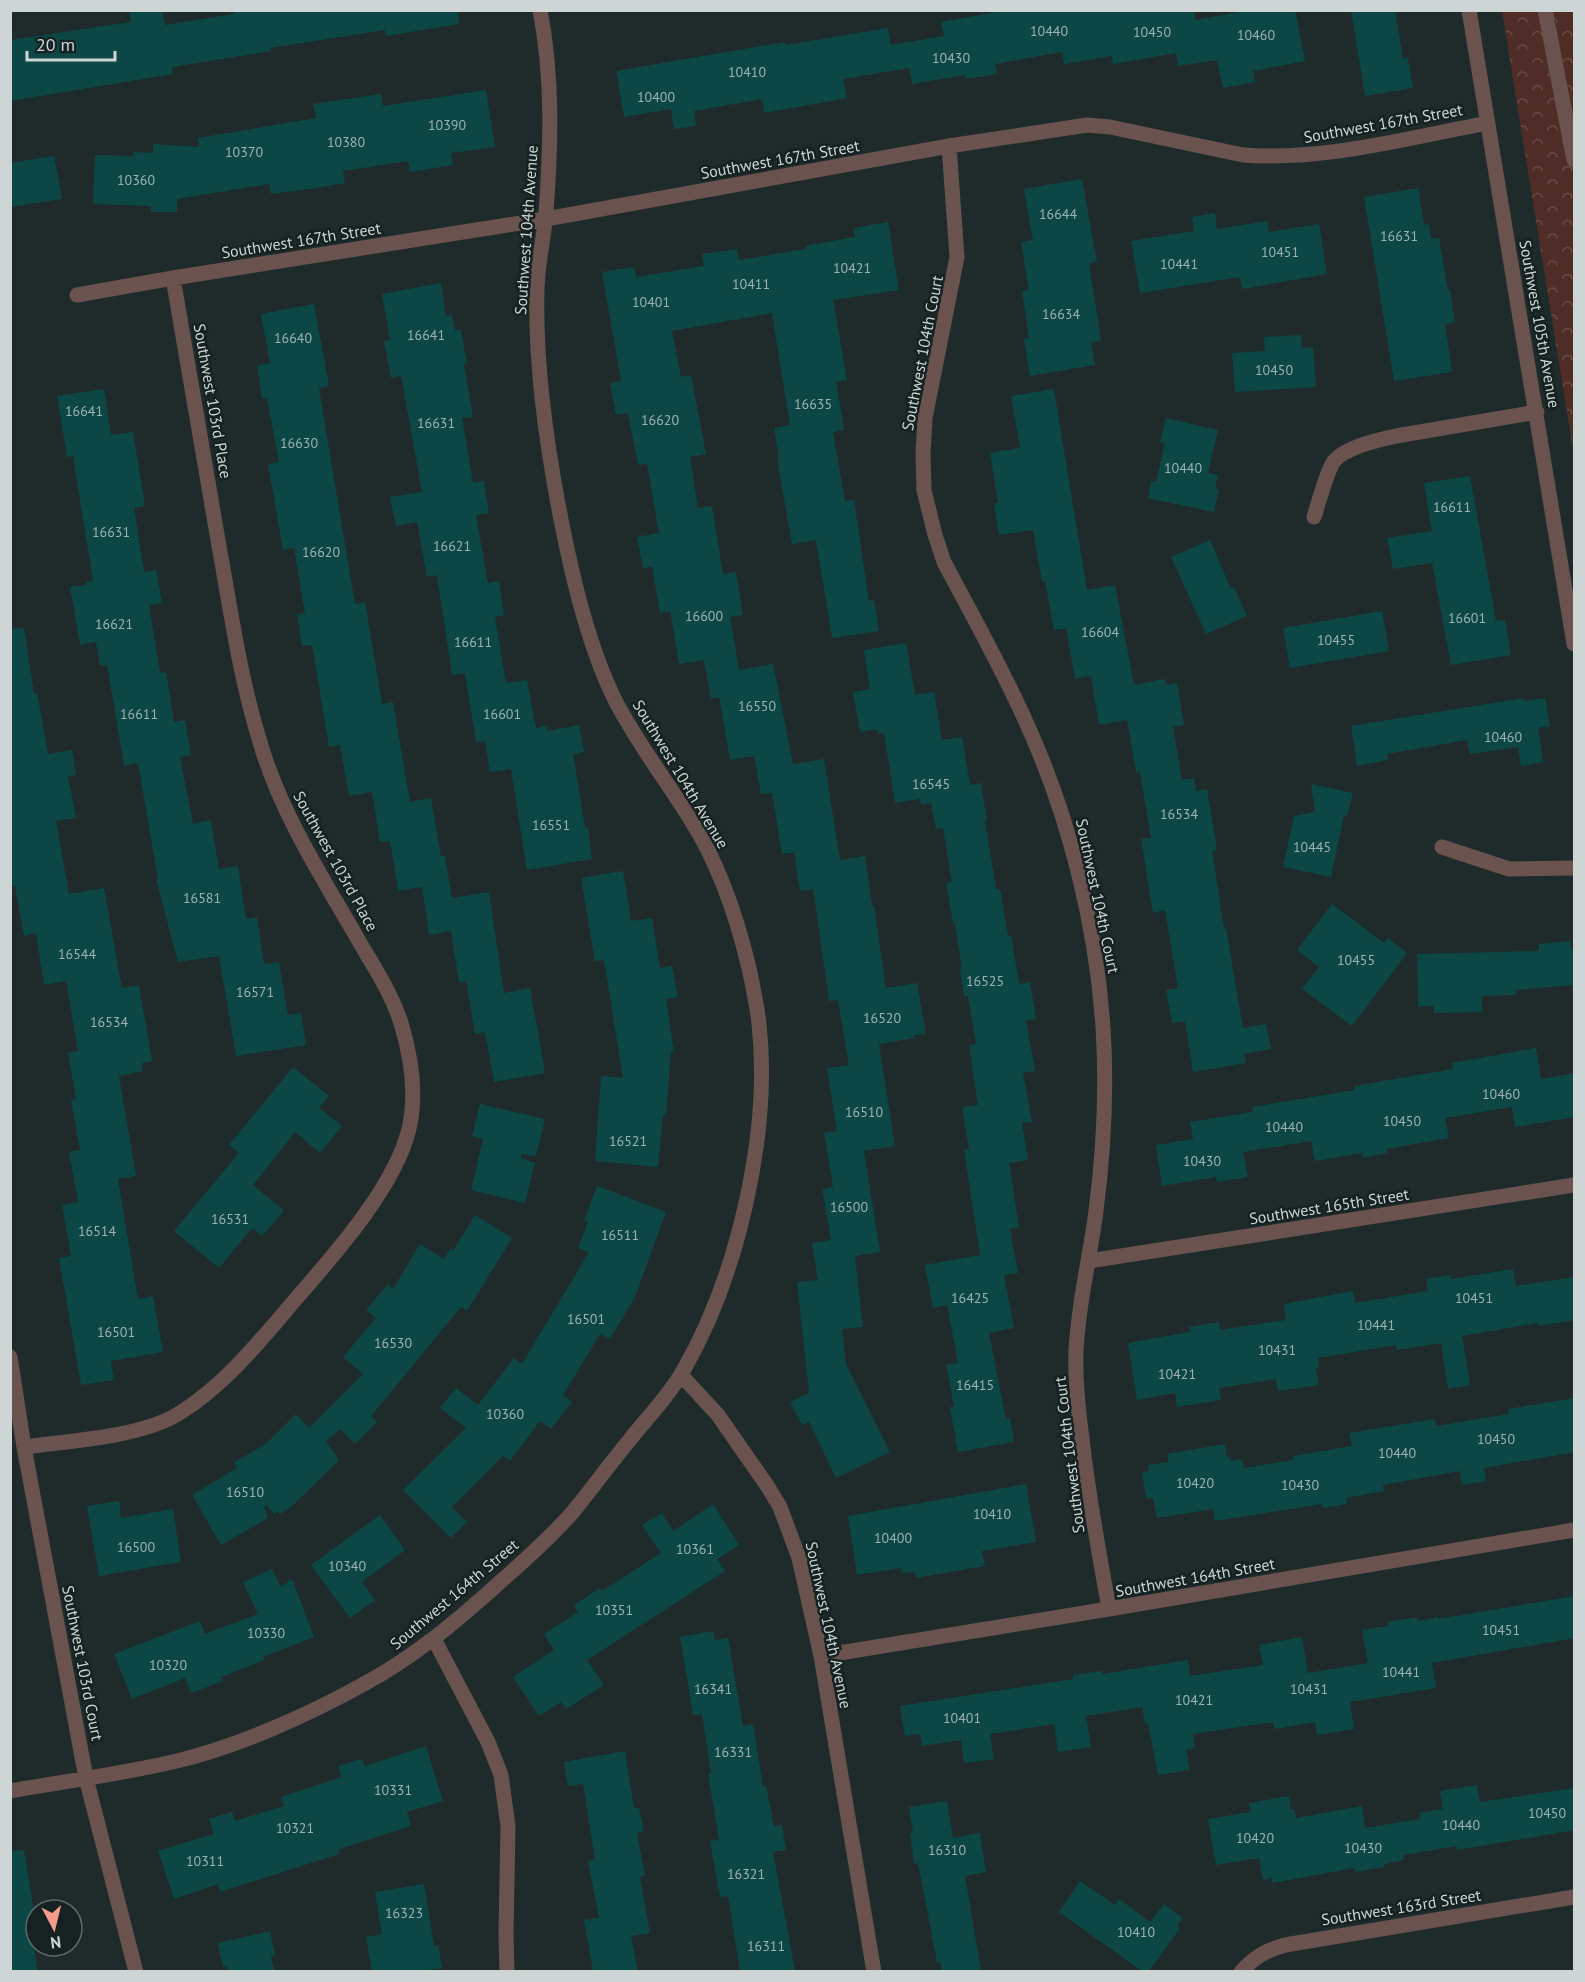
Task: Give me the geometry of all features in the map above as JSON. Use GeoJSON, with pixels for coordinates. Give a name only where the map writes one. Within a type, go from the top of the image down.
{"type":"FeatureCollection","features":[{"type":"Feature","properties":{"kind":"street","name":"Southwest 104th Avenue"},"geometry":{"type":"LineString","coordinates":[[540,10],[547,63],[550,129],[546,219],[537,285],[538,347],[558,503],[585,620],[598,660],[632,730],[696,828],[720,876],[742,939],[759,1022],[760,1123],[746,1204],[727,1270],[705,1327],[681,1375],[718,1415],[744,1451],[780,1507],[799,1558],[820,1656],[874,1971]]}},
{"type":"Feature","properties":{"kind":"street","name":"Southwest 105th Avenue"},"geometry":{"type":"LineString","coordinates":[[1469,10],[1537,412],[1569,569],[1575,644]]}},
{"type":"Feature","properties":{"kind":"street"},"geometry":{"type":"LineString","coordinates":[[1545,10],[1575,160]]}},
{"type":"Feature","properties":{"kind":"street","name":"Southwest 167th Street"},"geometry":{"type":"LineString","coordinates":[[77,295],[546,219],[950,146],[1086,125],[1110,126],[1243,155],[1303,156],[1488,123]]}},
{"type":"Feature","properties":{"kind":"street","name":"Southwest 104th Court"},"geometry":{"type":"LineString","coordinates":[[950,146],[957,257],[925,418],[924,490],[944,562],[1026,722],[1045,767],[1070,839],[1099,984],[1106,1111],[1103,1156],[1078,1322],[1077,1384],[1084,1462],[1109,1609]]}},
{"type":"Feature","properties":{"kind":"street","name":"Southwest 103rd Place"},"geometry":{"type":"LineString","coordinates":[[24,1447],[129,1432],[176,1416],[211,1390],[263,1337],[341,1246],[394,1169],[409,1129],[413,1109],[411,1073],[402,1025],[390,996],[291,822],[260,744],[242,678],[173,278]]}},
{"type":"Feature","properties":{"kind":"street"},"geometry":{"type":"LineString","coordinates":[[1314,516],[1334,460],[1347,452],[1380,440],[1537,412]]}},
{"type":"Feature","properties":{"kind":"street"},"geometry":{"type":"LineString","coordinates":[[1442,848],[1509,869],[1575,868]]}},
{"type":"Feature","properties":{"kind":"street","name":"Southwest 165th Street"},"geometry":{"type":"LineString","coordinates":[[1089,1261],[1575,1185]]}},
{"type":"Feature","properties":{"kind":"street","name":"Southwest 103rd Court"},"geometry":{"type":"LineString","coordinates":[[10,1357],[24,1447],[86,1778],[136,1971]]}},
{"type":"Feature","properties":{"kind":"street","name":"Southwest 164th Street"},"geometry":{"type":"LineString","coordinates":[[10,1791],[180,1760],[218,1749],[257,1734],[362,1686],[403,1661],[434,1639],[515,1569],[564,1521],[681,1375]]}},
{"type":"Feature","properties":{"kind":"street","name":"Southwest 164th Street"},"geometry":{"type":"LineString","coordinates":[[820,1656],[1575,1530]]}},
{"type":"Feature","properties":{"kind":"street"},"geometry":{"type":"LineString","coordinates":[[434,1639],[488,1742],[501,1775],[508,1826],[507,1971]]}},
{"type":"Feature","properties":{"kind":"street","name":"Southwest 163rd Street"},"geometry":{"type":"LineString","coordinates":[[1241,1971],[1267,1950],[1285,1945],[1575,1897]]}},
{"type":"Feature","properties":{"kind":"green space"},"geometry":{"type":"Polygon","coordinates":[[[1502,11],[1574,11],[1574,455],[1502,11]]]}},
{"type":"Feature","properties":{"kind":"building"},"geometry":{"type":"Polygon","coordinates":[[[129,10],[162,10],[165,25],[234,14],[234,10],[458,10],[459,24],[386,36],[385,30],[270,48],[271,51],[172,67],[173,74],[10,101],[10,40],[131,22],[129,10]]]}},
{"type":"Feature","properties":{"kind":"building"},"geometry":{"type":"Polygon","coordinates":[[[1008,10],[1194,10],[1195,20],[1251,10],[1295,10],[1305,61],[1253,71],[1255,82],[1223,88],[1217,60],[1178,66],[1176,53],[1113,64],[1112,56],[1064,64],[1062,52],[995,64],[997,74],[966,79],[965,75],[912,84],[909,68],[843,79],[847,98],[764,113],[762,99],[694,111],[696,126],[674,129],[671,109],[624,117],[616,71],[785,42],[786,45],[888,28],[891,45],[944,36],[941,22],[1008,10]]]}},
{"type":"Feature","properties":{"kind":"building"},"geometry":{"type":"Polygon","coordinates":[[[1351,10],[1395,10],[1403,59],[1408,58],[1413,88],[1365,96],[1351,10]]]}},
{"type":"Feature","properties":{"kind":"building"},"geometry":{"type":"Polygon","coordinates":[[[486,90],[495,147],[451,153],[453,165],[410,172],[408,161],[343,171],[345,183],[310,189],[271,194],[269,184],[177,199],[177,212],[151,212],[151,206],[93,204],[95,155],[134,156],[133,152],[153,153],[153,144],[199,147],[198,138],[316,118],[313,104],[381,94],[383,106],[486,90]]]}},
{"type":"Feature","properties":{"kind":"building"},"geometry":{"type":"Polygon","coordinates":[[[54,156],[62,199],[10,207],[10,163],[54,156]]]}},
{"type":"Feature","properties":{"kind":"building"},"geometry":{"type":"Polygon","coordinates":[[[1082,179],[1097,262],[1089,263],[1101,341],[1091,342],[1095,365],[1030,376],[1024,339],[1029,338],[1022,291],[1029,290],[1021,242],[1033,240],[1024,189],[1082,179]]]}},
{"type":"Feature","properties":{"kind":"building"},"geometry":{"type":"Polygon","coordinates":[[[1418,188],[1424,225],[1429,224],[1431,239],[1439,238],[1448,290],[1450,290],[1455,322],[1445,324],[1452,372],[1394,381],[1364,197],[1418,188]]]}},
{"type":"Feature","properties":{"kind":"building"},"geometry":{"type":"Polygon","coordinates":[[[1215,213],[1217,229],[1267,221],[1269,232],[1319,224],[1327,274],[1242,289],[1240,277],[1140,293],[1131,241],[1194,231],[1192,217],[1215,213]]]}},
{"type":"Feature","properties":{"kind":"building"},"geometry":{"type":"Polygon","coordinates":[[[888,222],[899,290],[833,300],[847,380],[836,382],[844,430],[833,432],[845,501],[854,500],[869,601],[874,600],[879,631],[832,638],[816,540],[792,544],[774,428],[790,425],[772,313],[672,331],[681,377],[691,375],[706,454],[690,457],[698,508],[712,506],[723,574],[736,572],[743,615],[730,617],[739,670],[773,664],[793,764],[824,759],[840,860],[865,856],[886,988],[917,983],[926,1034],[879,1044],[895,1146],[864,1151],[880,1252],[855,1256],[863,1327],[842,1329],[846,1364],[890,1452],[836,1478],[809,1422],[802,1425],[790,1402],[809,1393],[797,1282],[818,1280],[812,1243],[831,1240],[822,1189],[833,1187],[824,1133],[837,1131],[827,1068],[849,1065],[838,1000],[829,1001],[813,889],[800,891],[794,852],[782,854],[772,793],[761,794],[754,756],[730,760],[719,697],[711,699],[704,660],[679,664],[670,611],[660,613],[652,567],[643,568],[637,537],[659,533],[647,464],[638,465],[628,413],[616,415],[610,383],[621,381],[602,272],[634,267],[636,277],[704,266],[702,254],[737,249],[739,260],[806,249],[805,246],[855,237],[854,228],[888,222]]]}},
{"type":"Feature","properties":{"kind":"building"},"geometry":{"type":"Polygon","coordinates":[[[441,283],[446,316],[452,315],[455,330],[461,330],[467,364],[464,365],[473,417],[462,418],[473,483],[484,481],[489,513],[476,515],[488,583],[499,581],[504,615],[495,617],[506,683],[527,680],[536,728],[547,726],[547,731],[579,725],[584,752],[573,754],[592,859],[527,870],[511,769],[490,772],[485,741],[476,742],[465,673],[452,675],[437,575],[427,577],[417,522],[396,526],[390,497],[422,492],[401,376],[391,378],[384,341],[390,340],[382,294],[441,283]]]}},
{"type":"Feature","properties":{"kind":"building"},"geometry":{"type":"Polygon","coordinates":[[[314,304],[329,386],[319,388],[355,604],[365,602],[382,704],[393,702],[410,802],[431,798],[441,856],[445,856],[452,898],[489,892],[504,993],[530,988],[545,1073],[494,1082],[485,1032],[475,1034],[466,981],[459,982],[451,931],[429,935],[422,887],[398,891],[390,841],[380,842],[372,792],[349,796],[340,745],[329,747],[312,645],[302,646],[297,614],[305,613],[294,548],[283,550],[268,464],[279,462],[267,398],[262,398],[257,366],[270,363],[261,314],[314,304]]]}},
{"type":"Feature","properties":{"kind":"building"},"geometry":{"type":"Polygon","coordinates":[[[1301,335],[1302,348],[1313,347],[1316,387],[1235,392],[1232,353],[1265,351],[1264,337],[1301,335]]]}},
{"type":"Feature","properties":{"kind":"building"},"geometry":{"type":"Polygon","coordinates":[[[104,389],[111,435],[133,432],[145,506],[134,508],[144,572],[156,570],[162,603],[149,605],[160,673],[166,672],[174,722],[185,720],[191,755],[180,757],[193,824],[211,820],[219,869],[238,866],[246,919],[257,917],[264,964],[279,962],[288,1015],[301,1013],[306,1045],[236,1056],[219,956],[178,962],[156,879],[158,879],[138,763],[124,766],[107,665],[100,666],[96,642],[80,645],[70,587],[86,585],[86,582],[93,581],[73,456],[67,457],[57,396],[104,389]]]}},
{"type":"Feature","properties":{"kind":"building"},"geometry":{"type":"Polygon","coordinates":[[[1054,389],[1087,590],[1115,585],[1134,685],[1165,679],[1166,685],[1177,683],[1184,725],[1173,727],[1182,780],[1194,778],[1196,791],[1207,789],[1217,850],[1212,851],[1243,1028],[1266,1024],[1271,1049],[1244,1054],[1246,1063],[1193,1072],[1185,1021],[1172,1023],[1166,990],[1178,988],[1165,910],[1153,913],[1141,839],[1151,838],[1140,771],[1136,772],[1127,720],[1099,725],[1091,676],[1075,679],[1066,628],[1054,630],[1033,530],[999,535],[994,503],[998,503],[990,453],[1020,448],[1011,396],[1054,389]]]}},
{"type":"Feature","properties":{"kind":"building"},"geometry":{"type":"Polygon","coordinates":[[[1166,418],[1218,430],[1208,473],[1218,475],[1215,489],[1219,489],[1214,512],[1148,498],[1151,481],[1156,482],[1165,443],[1160,442],[1166,418]]]}},
{"type":"Feature","properties":{"kind":"building"},"geometry":{"type":"Polygon","coordinates":[[[1470,476],[1496,621],[1505,620],[1511,655],[1451,665],[1432,563],[1393,569],[1387,538],[1432,531],[1424,483],[1470,476]]]}},
{"type":"Feature","properties":{"kind":"building"},"geometry":{"type":"Polygon","coordinates":[[[1210,540],[1231,589],[1234,587],[1247,616],[1206,634],[1171,557],[1210,540]]]}},
{"type":"Feature","properties":{"kind":"building"},"geometry":{"type":"Polygon","coordinates":[[[1382,611],[1389,651],[1290,668],[1283,628],[1382,611]]]}},
{"type":"Feature","properties":{"kind":"building"},"geometry":{"type":"Polygon","coordinates":[[[24,628],[34,694],[37,693],[48,754],[72,750],[76,775],[68,776],[76,818],[56,821],[69,894],[104,888],[122,988],[139,985],[152,1061],[142,1063],[143,1071],[119,1076],[136,1176],[118,1179],[138,1299],[153,1296],[163,1352],[111,1361],[114,1380],[81,1385],[59,1258],[71,1256],[62,1205],[78,1202],[69,1152],[80,1150],[71,1100],[76,1099],[68,1052],[78,1051],[66,981],[44,985],[36,933],[24,936],[15,886],[10,887],[10,629],[24,628]]]}},
{"type":"Feature","properties":{"kind":"building"},"geometry":{"type":"Polygon","coordinates":[[[906,643],[915,695],[934,692],[942,740],[962,737],[970,785],[981,783],[996,889],[1000,889],[1019,984],[1030,982],[1036,1019],[1026,1020],[1035,1071],[1023,1073],[1032,1122],[1022,1123],[1028,1160],[1009,1163],[1019,1227],[1010,1229],[1018,1273],[1004,1275],[1014,1328],[989,1333],[1006,1419],[1010,1418],[1014,1442],[958,1452],[950,1407],[954,1406],[946,1365],[958,1363],[947,1305],[933,1308],[925,1265],[980,1255],[964,1150],[969,1149],[962,1107],[978,1105],[969,1045],[976,1044],[968,996],[964,996],[955,923],[953,923],[946,883],[952,882],[943,828],[936,829],[931,803],[921,805],[920,799],[895,803],[884,733],[878,734],[877,729],[860,732],[853,692],[870,689],[864,650],[906,643]]]}},
{"type":"Feature","properties":{"kind":"building"},"geometry":{"type":"Polygon","coordinates":[[[1524,698],[1524,701],[1545,698],[1550,726],[1538,728],[1543,762],[1521,766],[1518,747],[1470,754],[1467,740],[1387,754],[1388,760],[1357,766],[1351,726],[1524,698]]]}},
{"type":"Feature","properties":{"kind":"building"},"geometry":{"type":"Polygon","coordinates":[[[1311,784],[1353,793],[1347,816],[1344,815],[1331,877],[1283,867],[1294,816],[1315,812],[1311,784]]]}},
{"type":"Feature","properties":{"kind":"building"},"geometry":{"type":"Polygon","coordinates":[[[623,871],[631,921],[652,918],[660,968],[672,966],[678,997],[666,999],[674,1052],[671,1052],[666,1115],[663,1115],[658,1167],[595,1161],[601,1076],[623,1078],[604,960],[595,961],[581,878],[623,871]]]}},
{"type":"Feature","properties":{"kind":"building"},"geometry":{"type":"Polygon","coordinates":[[[1332,904],[1384,943],[1388,938],[1407,953],[1352,1026],[1302,989],[1319,967],[1297,950],[1332,904]]]}},
{"type":"Feature","properties":{"kind":"building"},"geometry":{"type":"Polygon","coordinates":[[[1570,941],[1571,949],[1575,949],[1575,985],[1516,990],[1516,995],[1482,996],[1482,1012],[1434,1013],[1434,1006],[1418,1007],[1417,954],[1539,951],[1539,944],[1570,941]]]}},
{"type":"Feature","properties":{"kind":"building"},"geometry":{"type":"Polygon","coordinates":[[[1536,1048],[1541,1079],[1575,1073],[1575,1117],[1515,1127],[1512,1107],[1445,1118],[1449,1138],[1386,1149],[1387,1153],[1363,1158],[1362,1153],[1315,1161],[1311,1141],[1243,1152],[1248,1177],[1217,1182],[1216,1177],[1162,1186],[1156,1145],[1193,1139],[1190,1122],[1253,1112],[1252,1107],[1355,1090],[1354,1086],[1453,1069],[1452,1063],[1536,1048]]]}},
{"type":"Feature","properties":{"kind":"building"},"geometry":{"type":"Polygon","coordinates":[[[293,1067],[329,1096],[319,1108],[342,1126],[320,1153],[295,1132],[253,1185],[284,1211],[262,1236],[252,1228],[219,1268],[174,1231],[239,1153],[229,1145],[293,1067]]]}},
{"type":"Feature","properties":{"kind":"building"},"geometry":{"type":"Polygon","coordinates":[[[480,1104],[545,1119],[536,1156],[521,1154],[521,1158],[535,1163],[525,1203],[471,1190],[483,1139],[472,1136],[480,1104]]]}},
{"type":"Feature","properties":{"kind":"building"},"geometry":{"type":"Polygon","coordinates":[[[597,1186],[666,1212],[635,1297],[610,1339],[600,1334],[563,1395],[572,1402],[551,1429],[540,1421],[510,1461],[503,1456],[452,1507],[467,1522],[451,1538],[403,1490],[466,1428],[440,1408],[456,1388],[478,1405],[514,1358],[522,1364],[589,1252],[578,1248],[588,1222],[584,1221],[597,1186]]]}},
{"type":"Feature","properties":{"kind":"building"},"geometry":{"type":"Polygon","coordinates":[[[475,1215],[512,1238],[467,1311],[461,1307],[371,1416],[377,1422],[355,1444],[340,1429],[326,1441],[339,1460],[291,1507],[280,1514],[278,1512],[274,1514],[267,1505],[264,1507],[268,1518],[221,1545],[192,1495],[237,1468],[234,1462],[266,1444],[296,1414],[309,1428],[363,1374],[343,1357],[376,1318],[366,1310],[388,1284],[393,1289],[420,1244],[444,1259],[450,1249],[453,1251],[475,1215]]]}},
{"type":"Feature","properties":{"kind":"building"},"geometry":{"type":"Polygon","coordinates":[[[1513,1269],[1516,1286],[1575,1277],[1575,1320],[1538,1326],[1537,1323],[1462,1336],[1470,1385],[1448,1389],[1441,1343],[1397,1350],[1396,1345],[1318,1358],[1319,1368],[1316,1368],[1319,1385],[1278,1391],[1276,1379],[1219,1388],[1221,1400],[1177,1407],[1175,1393],[1137,1400],[1128,1343],[1190,1332],[1189,1327],[1219,1322],[1220,1330],[1286,1320],[1284,1304],[1353,1291],[1355,1303],[1428,1291],[1426,1279],[1450,1275],[1451,1279],[1513,1269]]]}},
{"type":"Feature","properties":{"kind":"building"},"geometry":{"type":"Polygon","coordinates":[[[1575,1398],[1575,1452],[1484,1468],[1486,1481],[1462,1485],[1460,1471],[1383,1485],[1384,1491],[1346,1498],[1347,1504],[1323,1508],[1322,1504],[1215,1521],[1213,1509],[1157,1518],[1153,1498],[1146,1499],[1142,1473],[1149,1471],[1148,1465],[1169,1462],[1167,1454],[1225,1444],[1227,1457],[1230,1457],[1231,1461],[1242,1459],[1244,1468],[1293,1460],[1293,1456],[1352,1446],[1349,1433],[1435,1419],[1436,1426],[1509,1414],[1508,1409],[1575,1398]]]}},
{"type":"Feature","properties":{"kind":"building"},"geometry":{"type":"Polygon","coordinates":[[[1026,1484],[1036,1542],[982,1551],[985,1566],[916,1578],[915,1572],[902,1573],[901,1568],[857,1575],[848,1516],[1026,1484]]]}},
{"type":"Feature","properties":{"kind":"building"},"geometry":{"type":"Polygon","coordinates":[[[119,1501],[121,1518],[173,1509],[181,1562],[99,1576],[87,1506],[119,1501]]]}},
{"type":"Feature","properties":{"kind":"building"},"geometry":{"type":"Polygon","coordinates":[[[713,1504],[739,1545],[717,1559],[725,1571],[587,1660],[604,1685],[566,1709],[561,1702],[539,1716],[513,1677],[554,1650],[544,1634],[578,1612],[574,1605],[600,1588],[602,1591],[661,1553],[642,1525],[662,1513],[673,1531],[713,1504]]]}},
{"type":"Feature","properties":{"kind":"building"},"geometry":{"type":"Polygon","coordinates":[[[380,1515],[405,1550],[362,1582],[375,1600],[350,1618],[311,1565],[380,1515]]]}},
{"type":"Feature","properties":{"kind":"building"},"geometry":{"type":"Polygon","coordinates":[[[272,1569],[281,1587],[292,1579],[314,1637],[263,1657],[264,1660],[221,1677],[223,1681],[191,1693],[185,1678],[132,1699],[114,1654],[200,1621],[205,1634],[258,1614],[243,1582],[272,1569]]]}},
{"type":"Feature","properties":{"kind":"building"},"geometry":{"type":"Polygon","coordinates":[[[1575,1596],[1575,1638],[1432,1663],[1436,1688],[1350,1702],[1354,1729],[1317,1735],[1315,1722],[1274,1729],[1273,1722],[1193,1734],[1195,1748],[1186,1750],[1190,1770],[1158,1775],[1148,1723],[1145,1724],[1142,1707],[1086,1716],[1091,1747],[1058,1752],[1054,1724],[990,1734],[994,1759],[964,1763],[961,1740],[922,1746],[920,1734],[905,1736],[900,1706],[1073,1679],[1073,1675],[1102,1671],[1102,1674],[1188,1660],[1190,1676],[1263,1665],[1259,1645],[1302,1637],[1308,1673],[1368,1663],[1362,1630],[1388,1626],[1388,1622],[1417,1617],[1418,1621],[1438,1617],[1438,1619],[1575,1596]]]}},
{"type":"Feature","properties":{"kind":"building"},"geometry":{"type":"Polygon","coordinates":[[[713,1631],[715,1640],[728,1638],[743,1726],[753,1724],[763,1786],[766,1786],[774,1826],[782,1825],[786,1850],[773,1852],[795,1971],[740,1971],[728,1896],[720,1897],[710,1841],[719,1840],[708,1774],[711,1773],[702,1714],[693,1715],[680,1637],[713,1631]]]}},
{"type":"Feature","properties":{"kind":"building"},"geometry":{"type":"Polygon","coordinates":[[[426,1746],[443,1801],[407,1812],[411,1826],[339,1849],[339,1854],[220,1892],[218,1884],[174,1899],[158,1851],[214,1834],[209,1819],[232,1812],[235,1821],[284,1806],[281,1797],[342,1777],[338,1766],[362,1759],[365,1766],[426,1746]]]}},
{"type":"Feature","properties":{"kind":"building"},"geometry":{"type":"Polygon","coordinates":[[[625,1751],[634,1808],[639,1808],[644,1831],[637,1833],[645,1876],[640,1877],[650,1933],[631,1936],[638,1971],[593,1971],[584,1920],[599,1918],[588,1861],[595,1860],[583,1784],[568,1786],[564,1762],[625,1751]]]}},
{"type":"Feature","properties":{"kind":"building"},"geometry":{"type":"Polygon","coordinates":[[[1477,1785],[1480,1802],[1575,1788],[1575,1830],[1457,1850],[1457,1846],[1403,1855],[1404,1860],[1384,1864],[1385,1867],[1355,1872],[1355,1868],[1272,1883],[1272,1878],[1263,1880],[1259,1858],[1216,1865],[1208,1819],[1250,1812],[1249,1803],[1289,1796],[1291,1809],[1294,1809],[1296,1818],[1362,1806],[1365,1828],[1420,1819],[1419,1813],[1443,1809],[1440,1791],[1477,1785]]]}},
{"type":"Feature","properties":{"kind":"building"},"geometry":{"type":"Polygon","coordinates":[[[947,1801],[953,1838],[980,1833],[986,1872],[965,1876],[981,1971],[942,1971],[940,1962],[937,1962],[918,1863],[914,1864],[909,1807],[947,1801]]]}},
{"type":"Feature","properties":{"kind":"building"},"geometry":{"type":"Polygon","coordinates":[[[24,1850],[32,1898],[24,1898],[24,1958],[36,1958],[38,1971],[10,1971],[10,1851],[24,1850]]]}},
{"type":"Feature","properties":{"kind":"building"},"geometry":{"type":"Polygon","coordinates":[[[1080,1881],[1115,1905],[1119,1899],[1150,1922],[1164,1904],[1183,1918],[1177,1926],[1180,1928],[1149,1971],[1142,1971],[1059,1912],[1080,1881]]]}},
{"type":"Feature","properties":{"kind":"building"},"geometry":{"type":"Polygon","coordinates":[[[424,1884],[434,1946],[438,1945],[442,1968],[419,1971],[372,1971],[366,1937],[382,1934],[375,1892],[424,1884]]]}},
{"type":"Feature","properties":{"kind":"building"},"geometry":{"type":"Polygon","coordinates":[[[270,1931],[275,1955],[271,1956],[274,1971],[228,1971],[226,1966],[223,1967],[218,1943],[270,1931]]]}}]}
